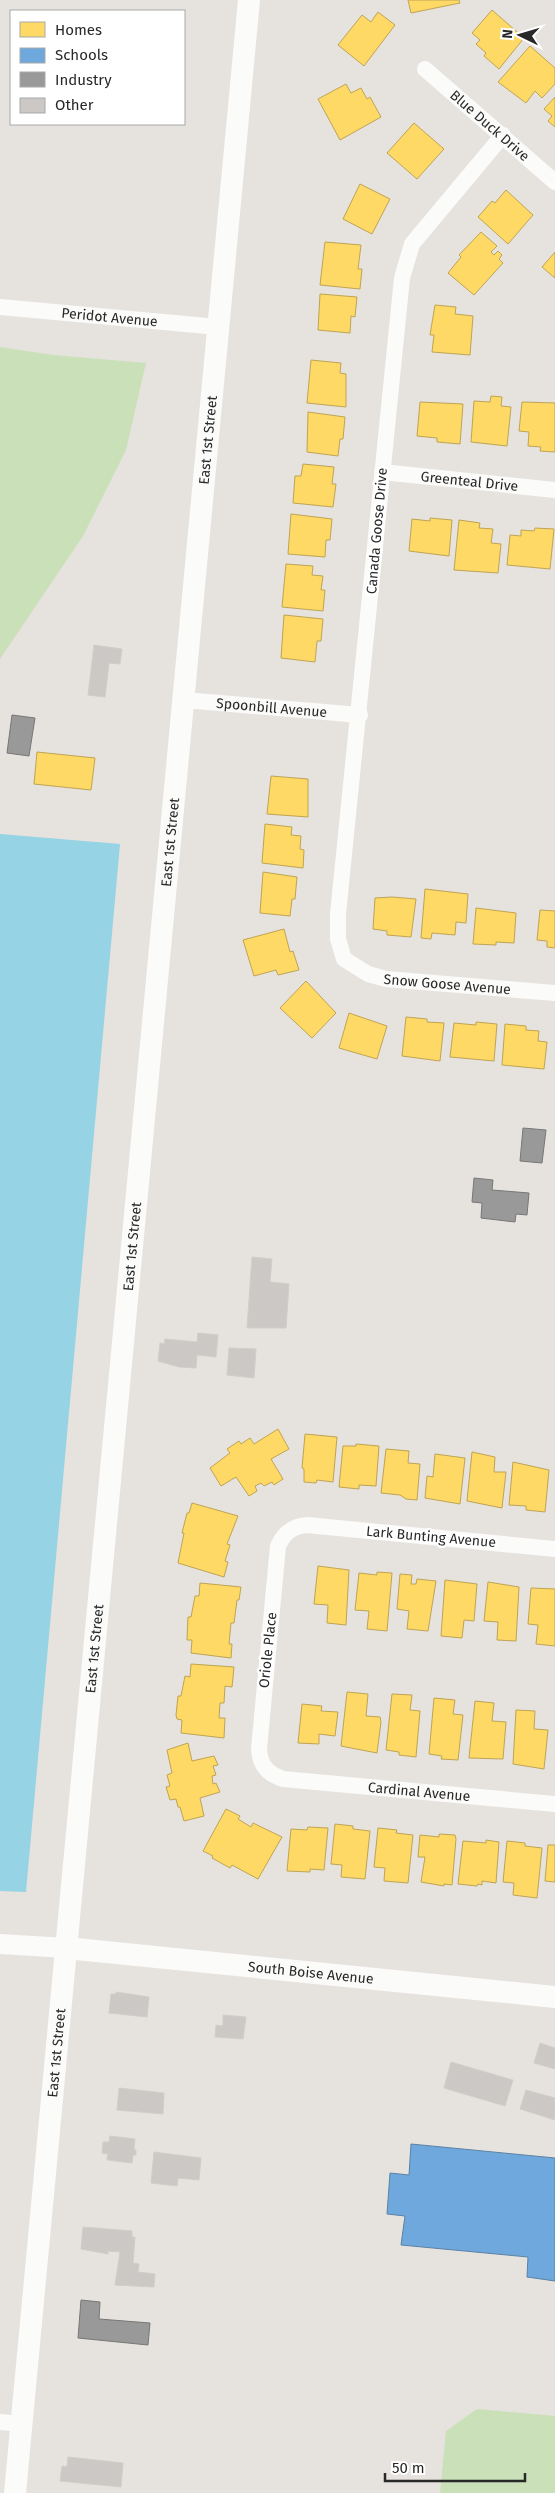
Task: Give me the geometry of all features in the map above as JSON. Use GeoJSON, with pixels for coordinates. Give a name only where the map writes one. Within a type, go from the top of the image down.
{"type":"FeatureCollection","features":[{"type":"Feature","properties":{"kind":"main road","name":"East 1st Street"},"geometry":{"type":"LineString","coordinates":[[15,2493],[11,2423],[66,1948],[248,0]]}},
{"type":"Feature","properties":{"kind":"main road","name":"South Boise Avenue"},"geometry":{"type":"LineString","coordinates":[[66,1948],[555,1997]]}},
{"type":"Feature","properties":{"kind":"street","name":"Blue Duck Drive"},"geometry":{"type":"LineString","coordinates":[[425,69],[555,182]]}},
{"type":"Feature","properties":{"kind":"street","name":"Canada Goose Drive"},"geometry":{"type":"LineString","coordinates":[[344,959],[338,939],[338,914],[360,715],[402,278],[412,244],[503,135]]}},
{"type":"Feature","properties":{"kind":"street","name":"Peridot Avenue"},"geometry":{"type":"LineString","coordinates":[[0,306],[218,327]]}},
{"type":"Feature","properties":{"kind":"street","name":"Greenteal Drive"},"geometry":{"type":"LineString","coordinates":[[382,472],[555,490]]}},
{"type":"Feature","properties":{"kind":"street","name":"Spoonbill Avenue"},"geometry":{"type":"LineString","coordinates":[[184,700],[360,715]]}},
{"type":"Feature","properties":{"kind":"street","name":"Snow Goose Avenue"},"geometry":{"type":"LineString","coordinates":[[344,959],[368,974],[386,979],[555,993]]}},
{"type":"Feature","properties":{"kind":"street","name":"Lark Bunting Avenue"},"geometry":{"type":"LineString","coordinates":[[307,1525],[555,1549]]}},
{"type":"Feature","properties":{"kind":"street","name":"Oriole Place"},"geometry":{"type":"LineString","coordinates":[[283,1779],[273,1776],[264,1768],[259,1758],[278,1546],[282,1537],[290,1530],[307,1525]]}},
{"type":"Feature","properties":{"kind":"street","name":"Cardinal Avenue"},"geometry":{"type":"LineString","coordinates":[[283,1779],[555,1804]]}},
{"type":"Feature","properties":{"kind":"street"},"geometry":{"type":"LineString","coordinates":[[0,1944],[66,1948]]}},
{"type":"Feature","properties":{"kind":"green space"},"geometry":{"type":"Polygon","coordinates":[[[0,347],[53,355],[146,363],[126,450],[83,536],[0,659],[0,347]]]}},
{"type":"Feature","properties":{"kind":"green space"},"geometry":{"type":"Polygon","coordinates":[[[477,2409],[555,2416],[555,2493],[440,2493],[446,2431],[477,2409]]]}},
{"type":"Feature","properties":{"kind":"water"},"geometry":{"type":"Polygon","coordinates":[[[0,834],[120,844],[26,1892],[0,1891],[0,834]]]}},
{"type":"Feature","properties":{"kind":"building: Homes"},"geometry":{"type":"Polygon","coordinates":[[[408,0],[459,0],[460,3],[411,13],[408,0]]]}},
{"type":"Feature","properties":{"kind":"building: Homes"},"geometry":{"type":"Polygon","coordinates":[[[492,10],[524,38],[499,69],[484,56],[486,53],[476,44],[480,40],[472,33],[492,10]]]}},
{"type":"Feature","properties":{"kind":"building: Homes"},"geometry":{"type":"Polygon","coordinates":[[[378,12],[395,25],[364,66],[338,45],[362,15],[371,22],[378,12]]]}},
{"type":"Feature","properties":{"kind":"building: Homes"},"geometry":{"type":"Polygon","coordinates":[[[530,46],[555,68],[555,84],[542,98],[535,91],[526,103],[498,82],[530,46]]]}},
{"type":"Feature","properties":{"kind":"building: Homes"},"geometry":{"type":"Polygon","coordinates":[[[346,84],[351,93],[361,88],[367,99],[370,97],[381,117],[340,140],[318,99],[346,84]]]}},
{"type":"Feature","properties":{"kind":"building: Homes"},"geometry":{"type":"Polygon","coordinates":[[[555,97],[555,127],[548,121],[552,116],[544,109],[555,97]]]}},
{"type":"Feature","properties":{"kind":"building: Homes"},"geometry":{"type":"Polygon","coordinates":[[[414,123],[444,149],[417,179],[387,153],[414,123]]]}},
{"type":"Feature","properties":{"kind":"building: Homes"},"geometry":{"type":"Polygon","coordinates":[[[360,184],[390,199],[372,234],[343,219],[360,184]]]}},
{"type":"Feature","properties":{"kind":"building: Homes"},"geometry":{"type":"Polygon","coordinates":[[[506,190],[533,215],[508,244],[478,217],[492,201],[495,203],[506,190]]]}},
{"type":"Feature","properties":{"kind":"building: Homes"},"geometry":{"type":"Polygon","coordinates":[[[481,232],[497,246],[491,252],[494,255],[498,251],[502,255],[499,259],[503,263],[474,295],[448,273],[461,257],[459,255],[481,232]]]}},
{"type":"Feature","properties":{"kind":"building: Homes"},"geometry":{"type":"Polygon","coordinates":[[[325,242],[361,245],[358,269],[362,269],[360,289],[320,285],[325,242]]]}},
{"type":"Feature","properties":{"kind":"building: Homes"},"geometry":{"type":"Polygon","coordinates":[[[555,252],[555,278],[542,267],[555,252]]]}},
{"type":"Feature","properties":{"kind":"building: Homes"},"geometry":{"type":"Polygon","coordinates":[[[320,294],[357,297],[355,317],[351,316],[350,333],[318,330],[320,294]]]}},
{"type":"Feature","properties":{"kind":"building: Homes"},"geometry":{"type":"Polygon","coordinates":[[[435,305],[456,307],[455,314],[473,316],[470,355],[432,352],[434,335],[430,335],[435,305]]]}},
{"type":"Feature","properties":{"kind":"building: Homes"},"geometry":{"type":"Polygon","coordinates":[[[311,360],[341,363],[340,373],[346,374],[346,407],[307,403],[311,360]]]}},
{"type":"Feature","properties":{"kind":"building: Homes"},"geometry":{"type":"Polygon","coordinates":[[[491,396],[502,397],[501,406],[511,407],[507,446],[471,442],[474,401],[490,402],[491,396]]]}},
{"type":"Feature","properties":{"kind":"building: Homes"},"geometry":{"type":"Polygon","coordinates":[[[420,402],[463,404],[460,444],[437,442],[437,438],[417,436],[420,402]]]}},
{"type":"Feature","properties":{"kind":"building: Homes"},"geometry":{"type":"Polygon","coordinates":[[[522,402],[555,403],[555,452],[540,451],[541,447],[528,446],[529,432],[519,431],[522,402]]]}},
{"type":"Feature","properties":{"kind":"building: Homes"},"geometry":{"type":"Polygon","coordinates":[[[308,412],[345,417],[343,439],[340,439],[338,456],[307,452],[308,412]]]}},
{"type":"Feature","properties":{"kind":"building: Homes"},"geometry":{"type":"Polygon","coordinates":[[[303,464],[334,467],[332,484],[336,484],[333,507],[293,503],[295,476],[301,476],[303,464]]]}},
{"type":"Feature","properties":{"kind":"building: Homes"},"geometry":{"type":"Polygon","coordinates":[[[291,514],[332,519],[330,540],[326,540],[325,557],[288,554],[291,514]]]}},
{"type":"Feature","properties":{"kind":"building: Homes"},"geometry":{"type":"Polygon","coordinates":[[[430,518],[452,520],[449,556],[409,551],[412,519],[430,521],[430,518]]]}},
{"type":"Feature","properties":{"kind":"building: Homes"},"geometry":{"type":"Polygon","coordinates":[[[459,520],[480,523],[479,528],[493,529],[491,543],[501,544],[498,573],[454,570],[459,520]]]}},
{"type":"Feature","properties":{"kind":"building: Homes"},"geometry":{"type":"Polygon","coordinates":[[[535,528],[554,529],[550,569],[507,565],[510,535],[521,536],[521,530],[534,531],[535,528]]]}},
{"type":"Feature","properties":{"kind":"building: Homes"},"geometry":{"type":"Polygon","coordinates":[[[286,564],[313,566],[312,575],[323,576],[321,590],[325,590],[323,611],[282,607],[286,564]]]}},
{"type":"Feature","properties":{"kind":"building: Homes"},"geometry":{"type":"Polygon","coordinates":[[[284,615],[323,619],[321,641],[317,641],[315,662],[281,658],[284,615]]]}},
{"type":"Feature","properties":{"kind":"building: Homes"},"geometry":{"type":"Polygon","coordinates":[[[37,752],[95,758],[91,790],[34,784],[37,752]]]}},
{"type":"Feature","properties":{"kind":"building: Homes"},"geometry":{"type":"Polygon","coordinates":[[[271,776],[308,779],[308,817],[267,814],[271,776]]]}},
{"type":"Feature","properties":{"kind":"building: Homes"},"geometry":{"type":"Polygon","coordinates":[[[265,824],[292,827],[291,835],[301,836],[300,849],[304,850],[303,868],[262,863],[265,824]]]}},
{"type":"Feature","properties":{"kind":"building: Homes"},"geometry":{"type":"Polygon","coordinates":[[[263,872],[297,877],[295,899],[292,899],[290,916],[260,913],[263,872]]]}},
{"type":"Feature","properties":{"kind":"building: Homes"},"geometry":{"type":"Polygon","coordinates":[[[425,889],[468,894],[466,923],[456,922],[455,935],[432,933],[431,939],[421,938],[425,889]]]}},
{"type":"Feature","properties":{"kind":"building: Homes"},"geometry":{"type":"Polygon","coordinates":[[[375,898],[416,899],[411,937],[387,935],[387,931],[373,929],[375,898]]]}},
{"type":"Feature","properties":{"kind":"building: Homes"},"geometry":{"type":"Polygon","coordinates":[[[476,908],[516,913],[514,943],[496,942],[496,945],[473,944],[476,908]]]}},
{"type":"Feature","properties":{"kind":"building: Homes"},"geometry":{"type":"Polygon","coordinates":[[[540,910],[555,911],[555,948],[547,947],[547,941],[537,940],[540,910]]]}},
{"type":"Feature","properties":{"kind":"building: Homes"},"geometry":{"type":"Polygon","coordinates":[[[284,929],[290,952],[293,951],[299,970],[278,975],[276,970],[254,976],[243,940],[284,929]]]}},
{"type":"Feature","properties":{"kind":"building: Homes"},"geometry":{"type":"Polygon","coordinates":[[[306,981],[336,1013],[312,1038],[280,1008],[306,981]]]}},
{"type":"Feature","properties":{"kind":"building: Homes"},"geometry":{"type":"Polygon","coordinates":[[[349,1013],[387,1026],[377,1059],[339,1048],[349,1013]]]}},
{"type":"Feature","properties":{"kind":"building: Homes"},"geometry":{"type":"Polygon","coordinates":[[[406,1017],[427,1019],[427,1022],[444,1023],[440,1061],[402,1056],[406,1017]]]}},
{"type":"Feature","properties":{"kind":"building: Homes"},"geometry":{"type":"Polygon","coordinates":[[[476,1022],[497,1024],[494,1061],[450,1057],[454,1023],[476,1025],[476,1022]]]}},
{"type":"Feature","properties":{"kind":"building: Homes"},"geometry":{"type":"Polygon","coordinates":[[[505,1024],[526,1026],[526,1030],[539,1031],[538,1041],[547,1042],[544,1069],[502,1065],[505,1024]]]}},
{"type":"Feature","properties":{"kind":"building: Homes"},"geometry":{"type":"Polygon","coordinates":[[[278,1429],[289,1449],[271,1459],[283,1479],[274,1485],[272,1482],[264,1486],[261,1483],[255,1486],[257,1491],[249,1496],[236,1477],[221,1486],[210,1468],[230,1453],[227,1449],[239,1441],[241,1444],[250,1438],[254,1444],[278,1429]]]}},
{"type":"Feature","properties":{"kind":"building: Homes"},"geometry":{"type":"Polygon","coordinates":[[[305,1434],[337,1437],[333,1482],[317,1480],[316,1483],[304,1482],[304,1469],[302,1468],[305,1434]]]}},
{"type":"Feature","properties":{"kind":"building: Homes"},"geometry":{"type":"Polygon","coordinates":[[[356,1444],[379,1446],[376,1486],[359,1485],[359,1489],[339,1487],[343,1446],[356,1446],[356,1444]]]}},
{"type":"Feature","properties":{"kind":"building: Homes"},"geometry":{"type":"Polygon","coordinates":[[[386,1449],[409,1451],[408,1463],[420,1464],[417,1500],[406,1499],[400,1495],[381,1493],[386,1449]]]}},
{"type":"Feature","properties":{"kind":"building: Homes"},"geometry":{"type":"Polygon","coordinates":[[[472,1452],[495,1457],[494,1472],[506,1472],[502,1508],[467,1501],[472,1452]]]}},
{"type":"Feature","properties":{"kind":"building: Homes"},"geometry":{"type":"Polygon","coordinates":[[[435,1454],[465,1458],[460,1504],[425,1498],[427,1476],[433,1477],[435,1454]]]}},
{"type":"Feature","properties":{"kind":"building: Homes"},"geometry":{"type":"Polygon","coordinates":[[[513,1462],[549,1470],[545,1512],[526,1510],[526,1506],[509,1505],[513,1462]]]}},
{"type":"Feature","properties":{"kind":"building: Homes"},"geometry":{"type":"Polygon","coordinates":[[[192,1503],[238,1516],[227,1544],[230,1545],[225,1561],[228,1562],[224,1577],[178,1563],[184,1533],[182,1533],[187,1513],[189,1513],[192,1503]]]}},
{"type":"Feature","properties":{"kind":"building: Homes"},"geometry":{"type":"Polygon","coordinates":[[[318,1566],[349,1570],[346,1625],[327,1623],[328,1605],[314,1604],[318,1566]]]}},
{"type":"Feature","properties":{"kind":"building: Homes"},"geometry":{"type":"Polygon","coordinates":[[[377,1572],[392,1573],[387,1631],[367,1629],[369,1611],[355,1610],[359,1573],[377,1575],[377,1572]]]}},
{"type":"Feature","properties":{"kind":"building: Homes"},"geometry":{"type":"Polygon","coordinates":[[[400,1574],[412,1575],[411,1584],[416,1584],[417,1579],[436,1581],[428,1631],[407,1629],[409,1611],[397,1609],[400,1574]]]}},
{"type":"Feature","properties":{"kind":"building: Homes"},"geometry":{"type":"Polygon","coordinates":[[[445,1580],[477,1584],[474,1621],[464,1620],[462,1638],[441,1636],[445,1580]]]}},
{"type":"Feature","properties":{"kind":"building: Homes"},"geometry":{"type":"Polygon","coordinates":[[[488,1582],[519,1587],[516,1641],[497,1640],[498,1622],[484,1621],[488,1582]]]}},
{"type":"Feature","properties":{"kind":"building: Homes"},"geometry":{"type":"Polygon","coordinates":[[[200,1583],[241,1587],[234,1623],[231,1623],[229,1644],[232,1644],[231,1658],[191,1653],[192,1640],[187,1640],[188,1617],[191,1617],[195,1596],[199,1596],[200,1583]]]}},
{"type":"Feature","properties":{"kind":"building: Homes"},"geometry":{"type":"Polygon","coordinates":[[[531,1588],[555,1589],[555,1646],[536,1644],[538,1625],[528,1624],[531,1588]]]}},
{"type":"Feature","properties":{"kind":"building: Homes"},"geometry":{"type":"Polygon","coordinates":[[[191,1664],[234,1667],[232,1687],[225,1686],[224,1703],[220,1703],[219,1718],[225,1718],[224,1738],[181,1733],[182,1720],[177,1719],[176,1715],[178,1696],[181,1696],[185,1676],[190,1677],[191,1664]]]}},
{"type":"Feature","properties":{"kind":"building: Homes"},"geometry":{"type":"Polygon","coordinates":[[[347,1692],[368,1694],[366,1716],[380,1717],[377,1753],[341,1746],[347,1692]]]}},
{"type":"Feature","properties":{"kind":"building: Homes"},"geometry":{"type":"Polygon","coordinates":[[[392,1694],[412,1695],[410,1710],[420,1711],[416,1757],[399,1755],[399,1752],[386,1750],[392,1694]]]}},
{"type":"Feature","properties":{"kind":"building: Homes"},"geometry":{"type":"Polygon","coordinates":[[[434,1698],[455,1700],[453,1714],[463,1715],[458,1760],[441,1759],[442,1756],[429,1754],[434,1698]]]}},
{"type":"Feature","properties":{"kind":"building: Homes"},"geometry":{"type":"Polygon","coordinates":[[[475,1701],[494,1703],[492,1721],[506,1722],[503,1759],[469,1758],[475,1701]]]}},
{"type":"Feature","properties":{"kind":"building: Homes"},"geometry":{"type":"Polygon","coordinates":[[[302,1704],[322,1706],[321,1711],[338,1712],[335,1736],[319,1734],[319,1744],[298,1743],[302,1704]]]}},
{"type":"Feature","properties":{"kind":"building: Homes"},"geometry":{"type":"Polygon","coordinates":[[[516,1710],[535,1711],[534,1729],[548,1730],[544,1769],[513,1764],[516,1710]]]}},
{"type":"Feature","properties":{"kind":"building: Homes"},"geometry":{"type":"Polygon","coordinates":[[[188,1743],[192,1761],[214,1756],[218,1765],[213,1766],[216,1775],[212,1776],[213,1784],[216,1783],[220,1792],[200,1798],[204,1816],[184,1821],[176,1799],[170,1800],[166,1787],[170,1786],[167,1775],[172,1773],[167,1750],[188,1743]]]}},
{"type":"Feature","properties":{"kind":"building: Homes"},"geometry":{"type":"Polygon","coordinates":[[[226,1809],[240,1816],[238,1819],[251,1827],[253,1823],[282,1837],[258,1879],[232,1865],[230,1868],[203,1851],[226,1809]]]}},
{"type":"Feature","properties":{"kind":"building: Homes"},"geometry":{"type":"Polygon","coordinates":[[[335,1824],[353,1826],[353,1829],[370,1831],[365,1879],[341,1877],[342,1865],[331,1864],[335,1824]]]}},
{"type":"Feature","properties":{"kind":"building: Homes"},"geometry":{"type":"Polygon","coordinates":[[[308,1827],[328,1828],[324,1870],[310,1869],[310,1872],[287,1871],[291,1829],[307,1830],[308,1827]]]}},
{"type":"Feature","properties":{"kind":"building: Homes"},"geometry":{"type":"Polygon","coordinates":[[[378,1828],[397,1830],[396,1833],[413,1835],[408,1883],[384,1881],[385,1868],[374,1867],[378,1828]]]}},
{"type":"Feature","properties":{"kind":"building: Homes"},"geometry":{"type":"Polygon","coordinates":[[[439,1834],[455,1835],[452,1885],[444,1884],[444,1886],[421,1882],[425,1857],[418,1857],[420,1835],[439,1837],[439,1834]]]}},
{"type":"Feature","properties":{"kind":"building: Homes"},"geometry":{"type":"Polygon","coordinates":[[[486,1840],[499,1842],[496,1883],[482,1881],[482,1885],[478,1884],[477,1886],[458,1884],[463,1841],[486,1843],[486,1840]]]}},
{"type":"Feature","properties":{"kind":"building: Homes"},"geometry":{"type":"Polygon","coordinates":[[[507,1841],[525,1843],[525,1846],[542,1848],[537,1898],[513,1895],[514,1883],[503,1882],[507,1841]]]}},
{"type":"Feature","properties":{"kind":"building: Homes"},"geometry":{"type":"Polygon","coordinates":[[[548,1845],[555,1845],[555,1882],[545,1881],[548,1845]]]}},
{"type":"Feature","properties":{"kind":"building: Schools"},"geometry":{"type":"Polygon","coordinates":[[[411,2144],[555,2158],[555,2281],[527,2277],[528,2257],[401,2245],[405,2216],[387,2214],[390,2173],[409,2175],[411,2144]]]}},
{"type":"Feature","properties":{"kind":"building: Industry"},"geometry":{"type":"Polygon","coordinates":[[[12,715],[35,718],[29,756],[7,753],[12,715]]]}},
{"type":"Feature","properties":{"kind":"building: Industry"},"geometry":{"type":"Polygon","coordinates":[[[523,1128],[546,1130],[542,1163],[520,1161],[523,1128]]]}},
{"type":"Feature","properties":{"kind":"building: Industry"},"geometry":{"type":"Polygon","coordinates":[[[474,1178],[493,1180],[492,1190],[529,1193],[527,1215],[516,1214],[515,1222],[481,1218],[482,1203],[472,1202],[474,1178]]]}},
{"type":"Feature","properties":{"kind":"building: Industry"},"geometry":{"type":"Polygon","coordinates":[[[81,2300],[100,2302],[99,2319],[150,2323],[148,2345],[78,2338],[81,2300]]]}},
{"type":"Feature","properties":{"kind":"building: Other"},"geometry":{"type":"Polygon","coordinates":[[[94,645],[122,649],[120,664],[109,663],[105,697],[88,695],[94,645]]]}},
{"type":"Feature","properties":{"kind":"building: Other"},"geometry":{"type":"Polygon","coordinates":[[[252,1257],[272,1259],[270,1282],[289,1284],[286,1328],[247,1328],[252,1257]]]}},
{"type":"Feature","properties":{"kind":"building: Other"},"geometry":{"type":"Polygon","coordinates":[[[198,1333],[218,1335],[216,1357],[197,1355],[196,1368],[179,1367],[158,1361],[160,1343],[164,1344],[165,1339],[197,1342],[198,1333]]]}},
{"type":"Feature","properties":{"kind":"building: Other"},"geometry":{"type":"Polygon","coordinates":[[[229,1348],[256,1349],[254,1378],[227,1375],[229,1348]]]}},
{"type":"Feature","properties":{"kind":"building: Other"},"geometry":{"type":"Polygon","coordinates":[[[116,1992],[149,1997],[147,2017],[109,2013],[111,1994],[116,1994],[116,1992]]]}},
{"type":"Feature","properties":{"kind":"building: Other"},"geometry":{"type":"Polygon","coordinates":[[[223,2015],[246,2017],[243,2039],[215,2037],[216,2025],[223,2026],[223,2015]]]}},
{"type":"Feature","properties":{"kind":"building: Other"},"geometry":{"type":"Polygon","coordinates":[[[540,2043],[555,2048],[555,2069],[534,2063],[540,2043]]]}},
{"type":"Feature","properties":{"kind":"building: Other"},"geometry":{"type":"Polygon","coordinates":[[[451,2062],[513,2080],[505,2106],[444,2088],[451,2062]]]}},
{"type":"Feature","properties":{"kind":"building: Other"},"geometry":{"type":"Polygon","coordinates":[[[119,2088],[164,2093],[163,2114],[117,2110],[119,2088]]]}},
{"type":"Feature","properties":{"kind":"building: Other"},"geometry":{"type":"Polygon","coordinates":[[[526,2090],[555,2098],[555,2120],[520,2109],[526,2090]]]}},
{"type":"Feature","properties":{"kind":"building: Other"},"geometry":{"type":"Polygon","coordinates":[[[110,2136],[135,2139],[134,2150],[136,2150],[136,2155],[133,2155],[132,2163],[107,2160],[108,2154],[102,2153],[103,2142],[109,2142],[110,2136]]]}},
{"type":"Feature","properties":{"kind":"building: Other"},"geometry":{"type":"Polygon","coordinates":[[[154,2152],[201,2158],[199,2180],[178,2178],[177,2186],[151,2183],[154,2152]]]}},
{"type":"Feature","properties":{"kind":"building: Other"},"geometry":{"type":"Polygon","coordinates":[[[83,2227],[132,2231],[132,2237],[135,2237],[133,2263],[139,2264],[138,2272],[155,2274],[154,2287],[115,2285],[120,2252],[108,2251],[108,2254],[81,2249],[83,2227]]]}},
{"type":"Feature","properties":{"kind":"building: Other"},"geometry":{"type":"Polygon","coordinates":[[[68,2457],[123,2463],[121,2487],[60,2481],[62,2466],[67,2467],[68,2457]]]}}]}
